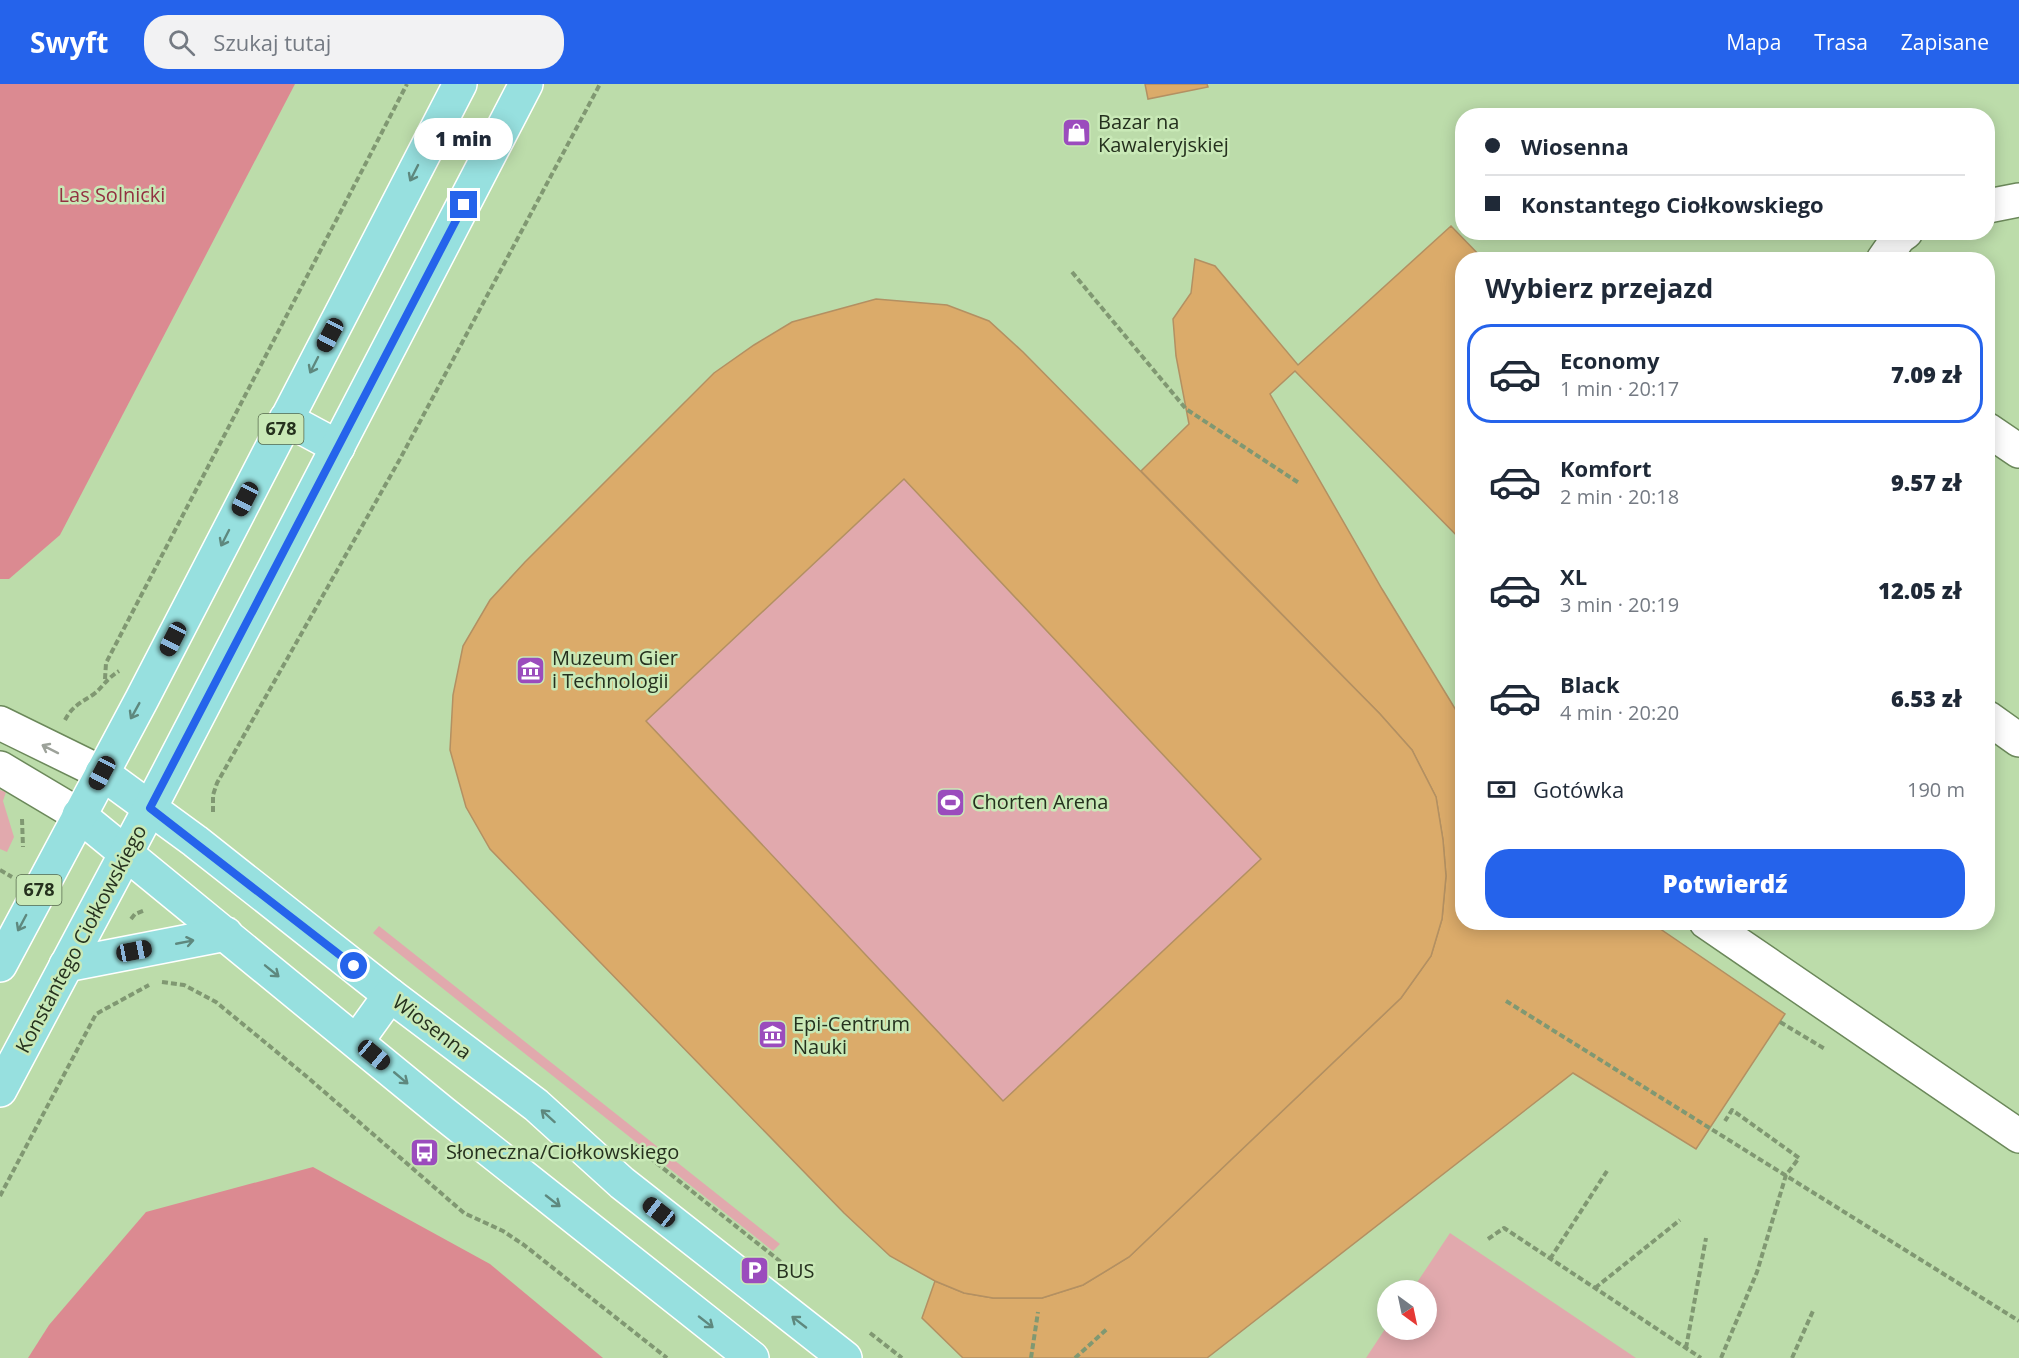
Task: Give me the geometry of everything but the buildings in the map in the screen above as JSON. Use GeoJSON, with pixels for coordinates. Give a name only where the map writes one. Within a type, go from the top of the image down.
{"type":"FeatureCollection","features":[{"type":"Feature","properties":{"kind":"main road","name":"678"},"geometry":{"type":"LineString","coordinates":[[0,965],[460,84]]}},
{"type":"Feature","properties":{"kind":"main road","name":"Konstantego Ciołkowskiego"},"geometry":{"type":"LineString","coordinates":[[0,1090],[150,808],[526,84]]}},
{"type":"Feature","properties":{"kind":"main road"},"geometry":{"type":"LineString","coordinates":[[286,419],[338,447]]}},
{"type":"Feature","properties":{"kind":"main road","name":"Wiosenna"},"geometry":{"type":"LineString","coordinates":[[102,773],[390,996],[536,1105],[622,1183],[845,1358]]}},
{"type":"Feature","properties":{"kind":"main road"},"geometry":{"type":"LineString","coordinates":[[79,815],[442,1113],[752,1358]]}},
{"type":"Feature","properties":{"kind":"main road"},"geometry":{"type":"LineString","coordinates":[[66,965],[226,934]]}},
{"type":"Feature","properties":{"kind":"main road"},"geometry":{"type":"LineString","coordinates":[[357,1041],[390,996]]}},
{"type":"Feature","properties":{"kind":"street"},"geometry":{"type":"LineString","coordinates":[[1995,205],[2019,200]]}},
{"type":"Feature","properties":{"kind":"street"},"geometry":{"type":"LineString","coordinates":[[1995,435],[2019,451]]}},
{"type":"Feature","properties":{"kind":"street","name":"Wiosenna"},"geometry":{"type":"LineString","coordinates":[[0,723],[102,773]]}},
{"type":"Feature","properties":{"kind":"street"},"geometry":{"type":"LineString","coordinates":[[1995,723],[2019,740]]}},
{"type":"Feature","properties":{"kind":"street"},"geometry":{"type":"LineString","coordinates":[[0,768],[79,815]]}},
{"type":"Feature","properties":{"kind":"street"},"geometry":{"type":"LineString","coordinates":[[1718,930],[2019,1136]]}},
{"type":"Feature","properties":{"kind":"path"},"geometry":{"type":"LineString","coordinates":[[105,680],[106,663],[407,84]]}},
{"type":"Feature","properties":{"kind":"path"},"geometry":{"type":"LineString","coordinates":[[213,813],[213,795],[217,783],[400,459],[600,84]]}},
{"type":"Feature","properties":{"kind":"path"},"geometry":{"type":"LineString","coordinates":[[1072,272],[1185,409],[1299,483]]}},
{"type":"Feature","properties":{"kind":"path"},"geometry":{"type":"LineString","coordinates":[[0,870],[10,875]]}},
{"type":"Feature","properties":{"kind":"path"},"geometry":{"type":"LineString","coordinates":[[0,1196],[96,1014],[153,983],[184,985],[216,1002],[306,1076],[464,1213],[503,1231],[524,1245],[667,1358]]}},
{"type":"Feature","properties":{"kind":"path"},"geometry":{"type":"LineString","coordinates":[[1506,1002],[2019,1321]]}},
{"type":"Feature","properties":{"kind":"path"},"geometry":{"type":"LineString","coordinates":[[1780,1022],[1825,1049]]}},
{"type":"Feature","properties":{"kind":"path"},"geometry":{"type":"LineString","coordinates":[[1721,1358],[1757,1272],[1786,1175],[1799,1158],[1732,1110],[1725,1121]]}},
{"type":"Feature","properties":{"kind":"path"},"geometry":{"type":"LineString","coordinates":[[1550,1259],[1607,1171]]}},
{"type":"Feature","properties":{"kind":"path"},"geometry":{"type":"LineString","coordinates":[[1595,1288],[1680,1220]]}},
{"type":"Feature","properties":{"kind":"path"},"geometry":{"type":"LineString","coordinates":[[1488,1239],[1504,1228],[1701,1358]]}},
{"type":"Feature","properties":{"kind":"path"},"geometry":{"type":"LineString","coordinates":[[1686,1348],[1706,1238]]}},
{"type":"Feature","properties":{"kind":"path"},"geometry":{"type":"LineString","coordinates":[[1792,1358],[1813,1311]]}},
{"type":"Feature","properties":{"kind":"path"},"geometry":{"type":"LineString","coordinates":[[1031,1358],[1038,1312]]}},
{"type":"Feature","properties":{"kind":"path"},"geometry":{"type":"LineString","coordinates":[[1076,1358],[1107,1329]]}},
{"type":"Feature","properties":{"kind":"shaded area","name":"Chorten Arena"},"geometry":{"type":"Polygon","coordinates":[[[876,299],[947,305],[989,321],[1023,352],[1380,714],[964,1293],[935,1281],[890,1256],[844,1213],[490,849],[466,807],[450,750],[453,695],[463,646],[490,600],[714,373],[792,322],[876,299]]]}},
{"type":"Feature","properties":{"kind":"shaded area"},"geometry":{"type":"Polygon","coordinates":[[[0,790],[6,792],[3,801],[14,837],[7,852],[0,849],[0,790]]]}},
{"type":"Feature","properties":{"kind":"shaded area"},"geometry":{"type":"Polygon","coordinates":[[[379,926],[780,1244],[773,1251],[373,933],[379,926]]]}},
{"type":"Feature","properties":{"kind":"shaded area"},"geometry":{"type":"Polygon","coordinates":[[[1450,1233],[1636,1358],[1366,1358],[1378,1340],[1437,1340],[1437,1280],[1419,1280],[1450,1233]]]}},
{"type":"Feature","properties":{"kind":"green space","name":"Las Solnicki"},"geometry":{"type":"Polygon","coordinates":[[[0,84],[295,84],[60,535],[9,579],[0,579],[0,84]]]}},
{"type":"Feature","properties":{"kind":"green space"},"geometry":{"type":"Polygon","coordinates":[[[313,1167],[490,1264],[603,1358],[28,1358],[49,1325],[146,1212],[313,1167]]]}},
{"type":"Feature","properties":{"kind":"place","name":"Bazar na Kawaleryjskiej"},"geometry":{"type":"Point","coordinates":[1077,133]}},
{"type":"Feature","properties":{"kind":"place","name":"Muzeum Gier i Technologii"},"geometry":{"type":"Point","coordinates":[531,670]}},
{"type":"Feature","properties":{"kind":"place","name":"Chorten Arena"},"geometry":{"type":"Point","coordinates":[951,802]}},
{"type":"Feature","properties":{"kind":"place","name":"Epi-Centrum Nauki"},"geometry":{"type":"Point","coordinates":[772,1035]}},
{"type":"Feature","properties":{"kind":"place","name":"Słoneczna/Ciołkowskiego"},"geometry":{"type":"Point","coordinates":[425,1152]}},
{"type":"Feature","properties":{"kind":"place","name":"BUS"},"geometry":{"type":"Point","coordinates":[755,1271]}},
{"type":"Feature","properties":{"kind":"route"},"geometry":{"type":"LineString","coordinates":[[354,966],[150,808],[464,205]]}}]}
